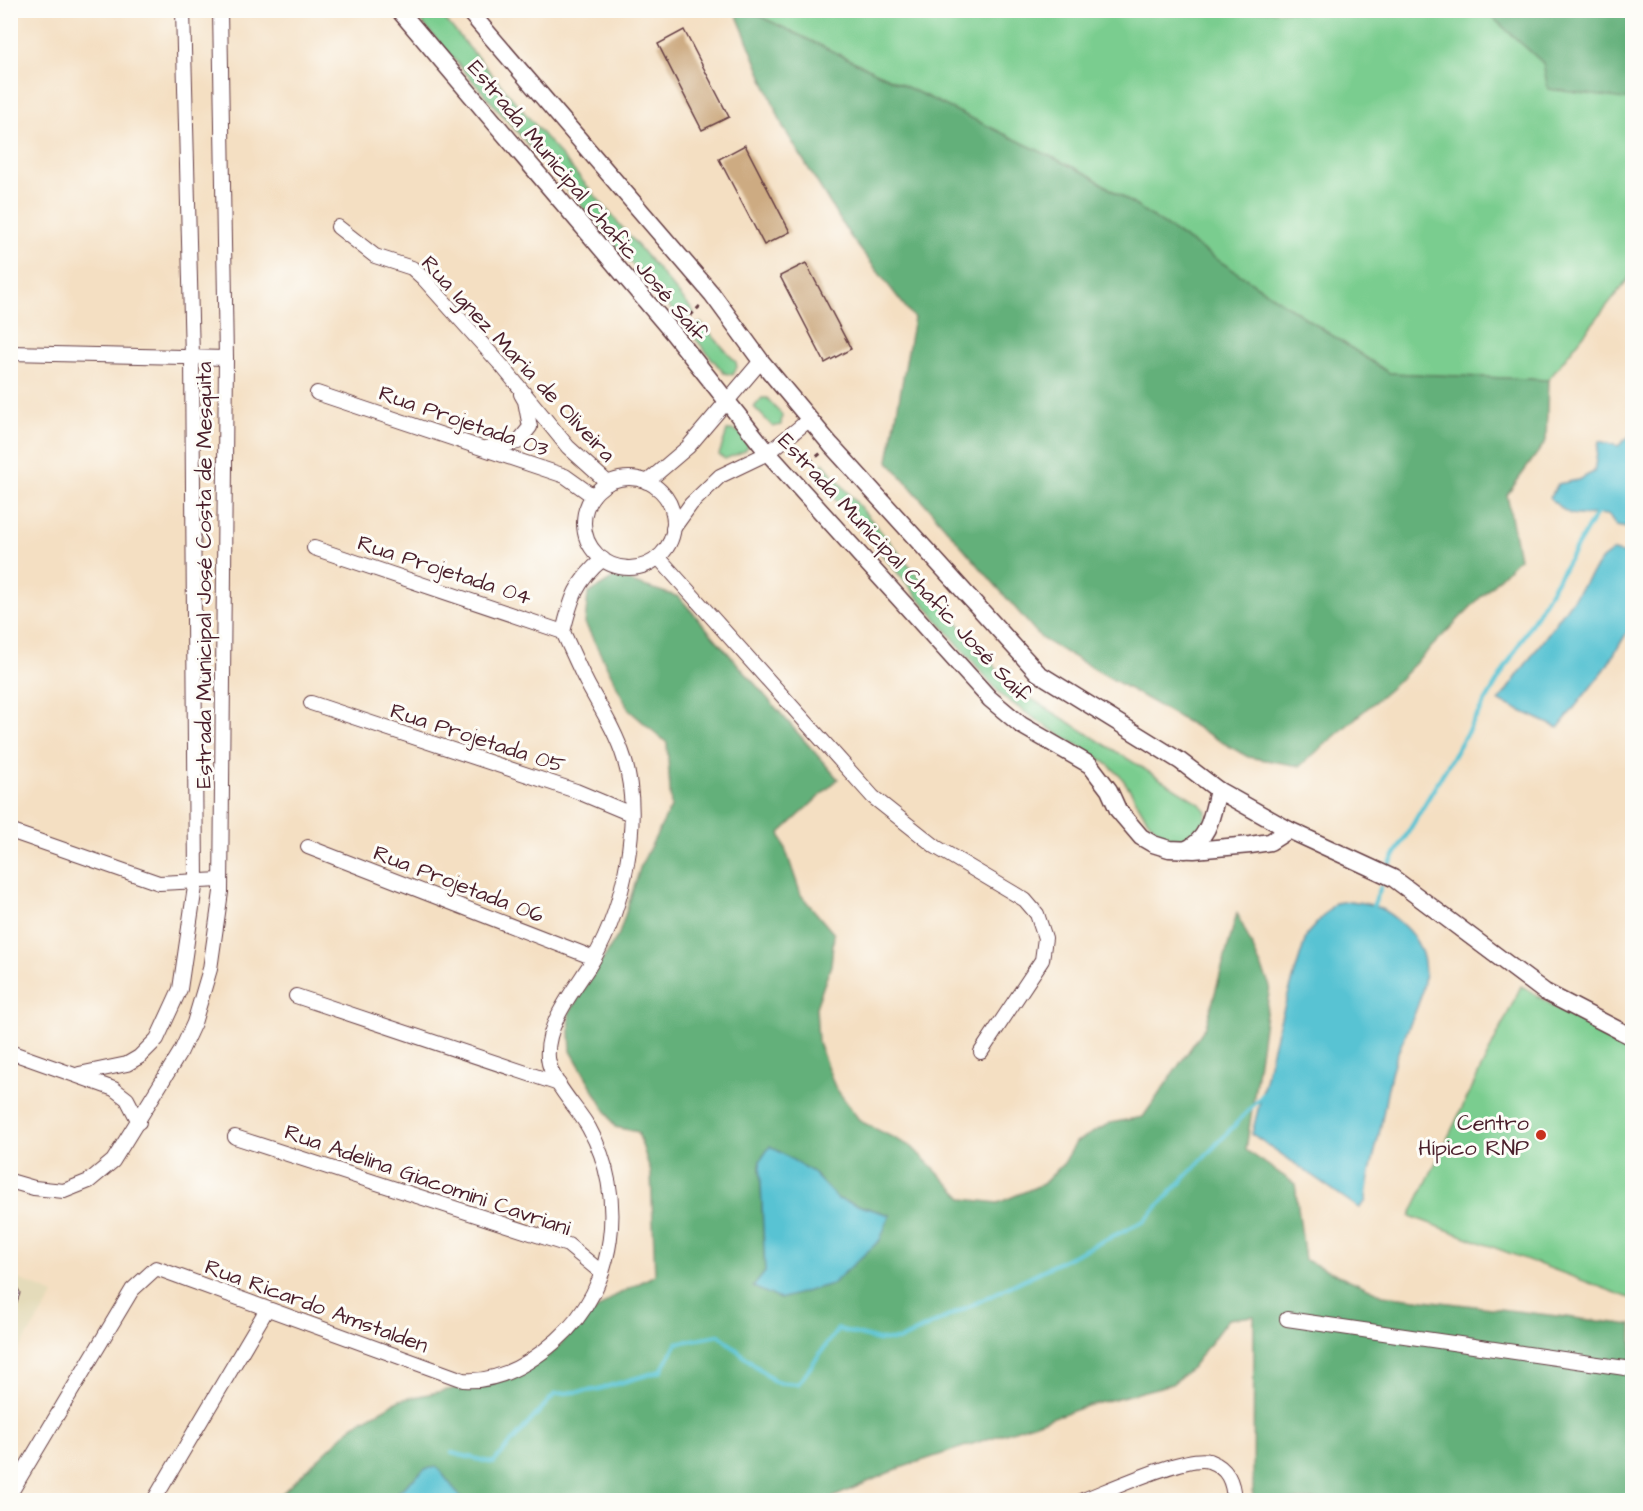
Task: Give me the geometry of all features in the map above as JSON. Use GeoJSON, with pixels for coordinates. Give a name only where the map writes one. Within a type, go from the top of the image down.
{"type":"FeatureCollection","features":[{"type":"Feature","properties":{"kind":"street","name":"Estrada Municipal José Costa de Mesquita"},"geometry":{"type":"LineString","coordinates":[[79,1074],[127,1064],[139,1057],[157,1039],[180,989],[196,880],[192,357],[183,10]]}},
{"type":"Feature","properties":{"kind":"street","name":"Estrada Municipal José Costa de Mesquita"},"geometry":{"type":"LineString","coordinates":[[10,1181],[34,1188],[64,1191],[90,1181],[113,1161],[181,1051],[194,1023],[210,969],[221,880],[226,358],[220,10]]}},
{"type":"Feature","properties":{"kind":"street","name":"Estrada Municipal Chafic José Saif"},"geometry":{"type":"LineString","coordinates":[[399,10],[673,333],[768,453],[990,699],[1021,725],[1090,765],[1109,790],[1118,810],[1141,837],[1169,849],[1184,850],[1270,842],[1289,831],[1218,790],[1180,761],[1038,673],[831,445],[761,361],[712,294],[468,10]]}},
{"type":"Feature","properties":{"kind":"street","name":"Rua Ignez Maria de Oliveira"},"geometry":{"type":"LineString","coordinates":[[338,227],[375,256],[412,268],[502,366],[573,453],[608,483]]}},
{"type":"Feature","properties":{"kind":"street"},"geometry":{"type":"LineString","coordinates":[[10,353],[226,358]]}},
{"type":"Feature","properties":{"kind":"street"},"geometry":{"type":"LineString","coordinates":[[647,482],[688,447],[761,361]]}},
{"type":"Feature","properties":{"kind":"street"},"geometry":{"type":"LineString","coordinates":[[484,448],[518,442],[530,427],[525,401],[502,366]]}},
{"type":"Feature","properties":{"kind":"street","name":"Rua Projetada 03"},"geometry":{"type":"LineString","coordinates":[[317,393],[565,476],[593,496]]}},
{"type":"Feature","properties":{"kind":"street"},"geometry":{"type":"LineString","coordinates":[[673,530],[673,518],[665,496],[647,482],[627,478],[608,483],[593,496],[585,514],[586,535],[590,544],[603,559],[616,566],[631,568],[645,565],[658,557],[668,545],[673,530],[691,504],[720,476],[768,453],[810,419]]}},
{"type":"Feature","properties":{"kind":"street","name":"Rua Projetada 04"},"geometry":{"type":"LineString","coordinates":[[314,548],[563,632]]}},
{"type":"Feature","properties":{"kind":"street"},"geometry":{"type":"LineString","coordinates":[[658,557],[873,797],[936,847],[1025,900],[1037,914],[1046,938],[1042,960],[981,1052]]}},
{"type":"Feature","properties":{"kind":"street"},"geometry":{"type":"LineString","coordinates":[[602,1273],[612,1217],[608,1179],[592,1134],[559,1084],[548,1059],[553,1028],[594,958],[612,924],[621,900],[631,814],[624,759],[563,632],[575,590],[585,573],[603,559]]}},
{"type":"Feature","properties":{"kind":"street","name":"Rua Projetada 05"},"geometry":{"type":"LineString","coordinates":[[311,704],[576,791],[631,814]]}},
{"type":"Feature","properties":{"kind":"street"},"geometry":{"type":"LineString","coordinates":[[1184,850],[1200,841],[1206,832],[1218,790]]}},
{"type":"Feature","properties":{"kind":"street"},"geometry":{"type":"LineString","coordinates":[[10,831],[159,883],[221,880]]}},
{"type":"Feature","properties":{"kind":"street"},"geometry":{"type":"LineString","coordinates":[[1289,831],[1393,879],[1545,992],[1632,1037]]}},
{"type":"Feature","properties":{"kind":"street","name":"Rua Projetada 06"},"geometry":{"type":"LineString","coordinates":[[308,847],[594,958]]}},
{"type":"Feature","properties":{"kind":"street"},"geometry":{"type":"LineString","coordinates":[[296,996],[559,1084]]}},
{"type":"Feature","properties":{"kind":"street"},"geometry":{"type":"LineString","coordinates":[[10,1052],[79,1074],[114,1089],[127,1099],[139,1122]]}},
{"type":"Feature","properties":{"kind":"street","name":"Rua Adelina Giacomini Cavriani"},"geometry":{"type":"LineString","coordinates":[[235,1137],[568,1245],[602,1273]]}},
{"type":"Feature","properties":{"kind":"street","name":"Rua Ricardo Amstalden"},"geometry":{"type":"LineString","coordinates":[[10,1494],[132,1290],[156,1269],[463,1380],[477,1381],[522,1365],[546,1349],[573,1323],[602,1273]]}},
{"type":"Feature","properties":{"kind":"street"},"geometry":{"type":"LineString","coordinates":[[154,1500],[267,1309]]}},
{"type":"Feature","properties":{"kind":"street"},"geometry":{"type":"LineString","coordinates":[[1287,1319],[1632,1369]]}},
{"type":"Feature","properties":{"kind":"street"},"geometry":{"type":"LineString","coordinates":[[1083,1500],[1184,1462],[1208,1460],[1225,1469],[1233,1485],[1234,1500]]}},
{"type":"Feature","properties":{"kind":"lane"},"geometry":{"type":"LineString","coordinates":[[10,1283],[15,1293],[11,1307]]}},
{"type":"Feature","properties":{"kind":"path"},"geometry":{"type":"LineString","coordinates":[[673,333],[712,294]]}},
{"type":"Feature","properties":{"kind":"path"},"geometry":{"type":"LineString","coordinates":[[791,478],[831,445]]}},
{"type":"Feature","properties":{"kind":"shaded area"},"geometry":{"type":"Polygon","coordinates":[[[11,1276],[54,1294],[11,1362],[11,1276]]]}},
{"type":"Feature","properties":{"kind":"green space"},"geometry":{"type":"Polygon","coordinates":[[[412,11],[438,11],[694,312],[683,323],[412,11]]]}},
{"type":"Feature","properties":{"kind":"green space"},"geometry":{"type":"Polygon","coordinates":[[[735,11],[749,11],[1089,175],[1389,373],[1548,380],[1546,441],[1507,495],[1519,558],[1394,685],[1300,766],[1248,757],[1042,639],[888,461],[914,318],[850,236],[783,127],[735,11]]]}},
{"type":"Feature","properties":{"kind":"green space"},"geometry":{"type":"Polygon","coordinates":[[[749,11],[1632,11],[1632,274],[1548,380],[1389,373],[1089,175],[749,11]]]}},
{"type":"Feature","properties":{"kind":"green space"},"geometry":{"type":"Polygon","coordinates":[[[1471,11],[1632,11],[1632,100],[1548,89],[1543,63],[1493,18],[1471,11]]]}},
{"type":"Feature","properties":{"kind":"green space"},"geometry":{"type":"Polygon","coordinates":[[[701,323],[736,362],[737,367],[733,375],[724,373],[694,337],[694,326],[701,323]]]}},
{"type":"Feature","properties":{"kind":"green space"},"geometry":{"type":"Polygon","coordinates":[[[762,398],[767,398],[782,415],[781,425],[773,427],[754,407],[762,398]]]}},
{"type":"Feature","properties":{"kind":"green space"},"geometry":{"type":"Polygon","coordinates":[[[727,431],[742,433],[749,446],[745,451],[725,459],[719,455],[727,431]]]}},
{"type":"Feature","properties":{"kind":"green space"},"geometry":{"type":"Polygon","coordinates":[[[823,463],[1005,679],[1030,698],[1199,803],[1206,811],[1205,821],[1187,843],[1173,839],[1153,826],[1121,777],[1110,767],[1002,696],[812,472],[823,463]]]}},
{"type":"Feature","properties":{"kind":"green space"},"geometry":{"type":"Polygon","coordinates":[[[615,577],[679,597],[838,779],[780,833],[801,895],[834,934],[831,965],[816,1007],[818,1042],[835,1087],[860,1121],[912,1147],[964,1199],[998,1203],[1043,1184],[1064,1163],[1076,1142],[1110,1123],[1143,1117],[1206,1026],[1237,913],[1270,986],[1246,1150],[1295,1184],[1305,1260],[1383,1295],[1632,1325],[1632,1500],[1253,1500],[1254,1316],[1228,1319],[1192,1367],[1172,1384],[1087,1406],[897,1469],[827,1500],[463,1500],[425,1469],[389,1500],[275,1500],[354,1425],[400,1400],[514,1376],[550,1355],[586,1318],[615,1296],[655,1275],[651,1173],[638,1132],[615,1127],[571,1051],[569,1013],[619,934],[641,865],[671,807],[667,743],[629,710],[585,623],[588,594],[615,577]],[[760,1161],[765,1272],[754,1287],[890,1215],[838,1199],[811,1171],[760,1161]]]}},
{"type":"Feature","properties":{"kind":"green space","name":"Centro Hípico RNP"},"geometry":{"type":"Polygon","coordinates":[[[1521,986],[1632,1053],[1632,1299],[1410,1216],[1521,986]]]}},
{"type":"Feature","properties":{"kind":"water"},"geometry":{"type":"Polygon","coordinates":[[[1632,434],[1632,513],[1626,528],[1616,526],[1608,515],[1571,514],[1550,498],[1558,484],[1578,480],[1594,472],[1599,441],[1618,446],[1632,434]]]}},
{"type":"Feature","properties":{"kind":"water"},"geometry":{"type":"Polygon","coordinates":[[[1613,551],[1632,555],[1632,624],[1605,669],[1558,728],[1499,701],[1602,559],[1613,551]]]}},
{"type":"Feature","properties":{"kind":"water"},"geometry":{"type":"Polygon","coordinates":[[[1350,901],[1379,908],[1403,925],[1416,941],[1423,958],[1425,975],[1416,1010],[1394,1063],[1366,1201],[1359,1208],[1252,1134],[1277,1031],[1307,934],[1335,903],[1350,901]]]}},
{"type":"Feature","properties":{"kind":"water"},"geometry":{"type":"Polygon","coordinates":[[[770,1146],[811,1171],[838,1199],[890,1215],[880,1240],[832,1284],[780,1299],[753,1287],[765,1272],[760,1161],[770,1146]]]}},
{"type":"Feature","properties":{"kind":"water"},"geometry":{"type":"Polygon","coordinates":[[[437,1467],[463,1500],[389,1500],[425,1469],[437,1467]]]}},
{"type":"Feature","properties":{"kind":"building"},"geometry":{"type":"Polygon","coordinates":[[[684,30],[729,117],[702,130],[658,44],[684,30]]]}},
{"type":"Feature","properties":{"kind":"building"},"geometry":{"type":"Polygon","coordinates":[[[745,145],[790,232],[764,245],[719,159],[745,145]]]}},
{"type":"Feature","properties":{"kind":"building"},"geometry":{"type":"Polygon","coordinates":[[[806,263],[851,349],[825,363],[780,276],[806,263]]]}},
{"type":"Feature","properties":{"kind":"waterway"},"geometry":{"type":"LineString","coordinates":[[1390,863],[1599,509]]}},
{"type":"Feature","properties":{"kind":"waterway"},"geometry":{"type":"LineString","coordinates":[[1372,909],[1381,887]]}},
{"type":"Feature","properties":{"kind":"waterway"},"geometry":{"type":"LineString","coordinates":[[452,1453],[493,1463],[555,1394],[595,1390],[661,1371],[677,1343],[719,1335],[775,1382],[798,1384],[838,1329],[878,1340],[900,1340],[1144,1221],[1264,1094]]}},
{"type":"Feature","properties":{"kind":"place","name":"Centro Hípico RNP"},"geometry":{"type":"Point","coordinates":[1541,1135]}}]}
